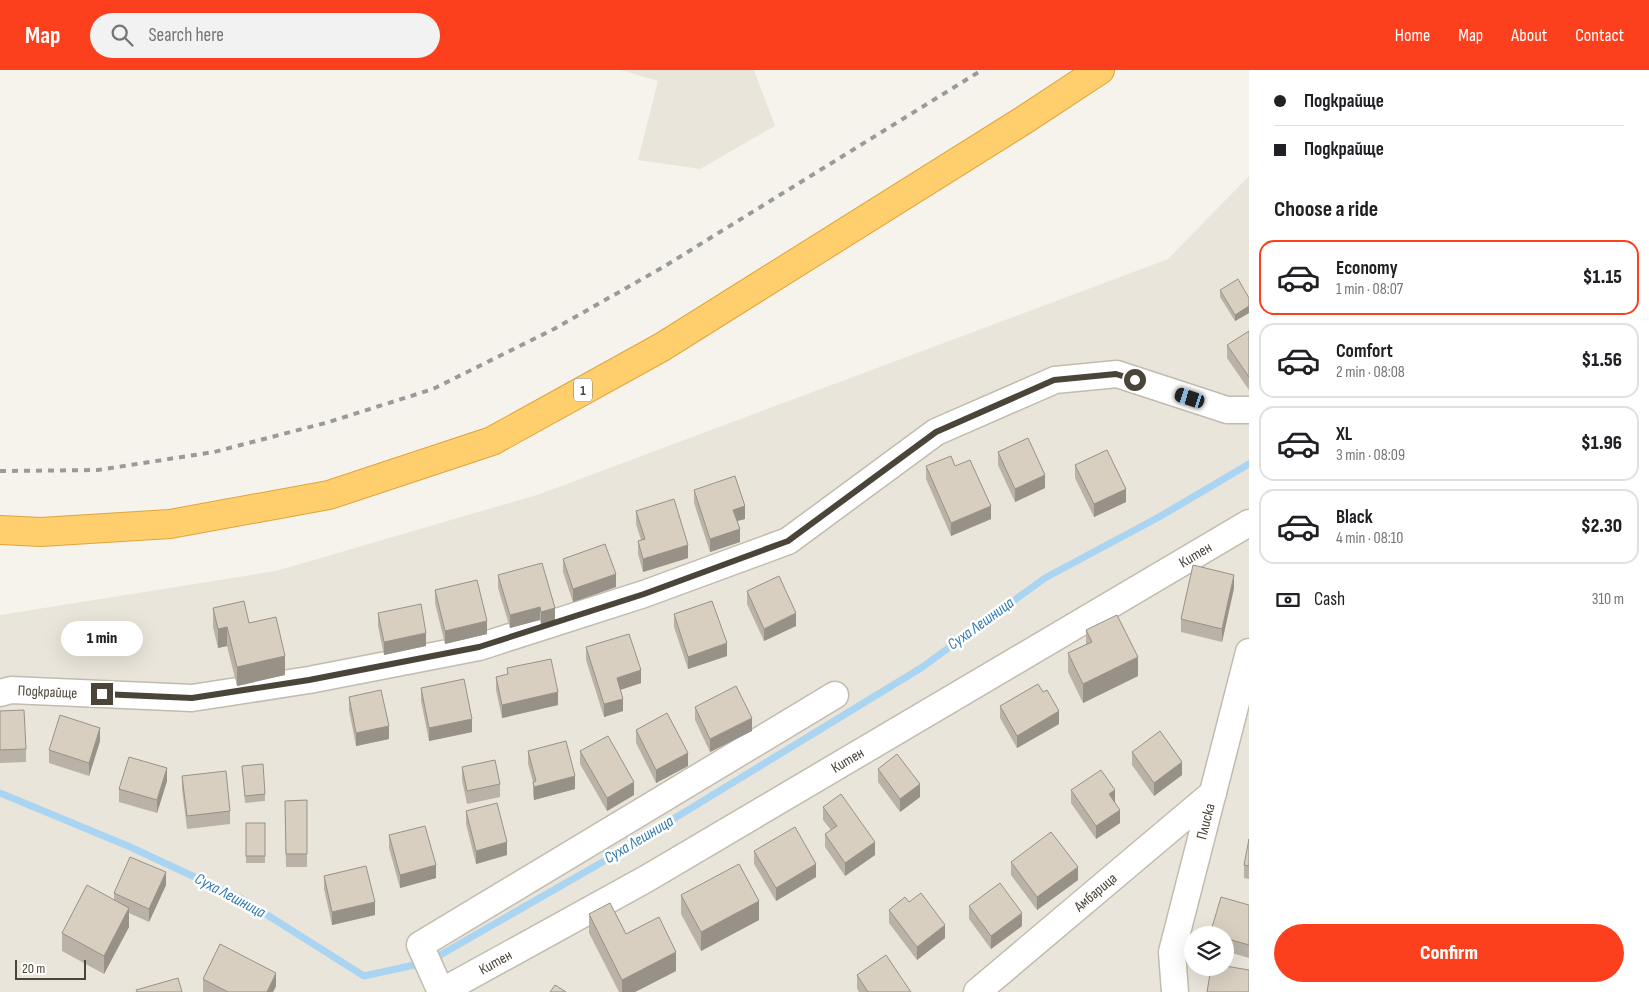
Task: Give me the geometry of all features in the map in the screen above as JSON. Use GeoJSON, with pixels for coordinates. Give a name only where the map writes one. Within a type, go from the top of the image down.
{"type":"FeatureCollection","features":[{"type":"Feature","properties":{"kind":"highway","name":"1"},"geometry":{"type":"LineString","coordinates":[[0,530],[41,532],[170,524],[329,495],[492,441],[662,347],[1024,120],[1100,70]]}},
{"type":"Feature","properties":{"kind":"street","name":"Подкрайще"},"geometry":{"type":"LineString","coordinates":[[0,693],[11,690],[192,698],[309,680],[479,647],[644,594],[788,541],[936,432],[1054,380],[1116,374],[1227,410],[1249,410]]}},
{"type":"Feature","properties":{"kind":"street","name":"Китен"},"geometry":{"type":"LineString","coordinates":[[441,992],[646,878],[1249,523]]}},
{"type":"Feature","properties":{"kind":"street","name":"Плиска"},"geometry":{"type":"LineString","coordinates":[[1175,992],[1172,952],[1249,652]]}},
{"type":"Feature","properties":{"kind":"street"},"geometry":{"type":"LineString","coordinates":[[441,992],[420,945],[835,695]]}},
{"type":"Feature","properties":{"kind":"street","name":"Амбарица"},"geometry":{"type":"LineString","coordinates":[[978,992],[1213,792]]}},
{"type":"Feature","properties":{"kind":"shaded area"},"geometry":{"type":"Polygon","coordinates":[[[621,70],[754,70],[775,126],[700,169],[638,160],[658,81],[621,70]]]}},
{"type":"Feature","properties":{"kind":"shaded area"},"geometry":{"type":"Polygon","coordinates":[[[1249,176],[1249,992],[0,992],[0,615],[276,571],[540,494],[1168,259],[1249,176]]]}},
{"type":"Feature","properties":{"kind":"building"},"geometry":{"type":"Polygon","coordinates":[[[1238,279],[1249,298],[1249,306],[1235,315],[1220,290],[1238,279]]]}},
{"type":"Feature","properties":{"kind":"building"},"geometry":{"type":"Polygon","coordinates":[[[1249,331],[1249,377],[1227,345],[1249,331]]]}},
{"type":"Feature","properties":{"kind":"building"},"geometry":{"type":"Polygon","coordinates":[[[1028,438],[1045,475],[1015,489],[998,452],[1028,438]]]}},
{"type":"Feature","properties":{"kind":"building"},"geometry":{"type":"Polygon","coordinates":[[[1107,450],[1126,489],[1094,504],[1075,465],[1107,450]]]}},
{"type":"Feature","properties":{"kind":"building"},"geometry":{"type":"Polygon","coordinates":[[[951,456],[955,466],[970,460],[991,506],[951,523],[926,466],[951,456]]]}},
{"type":"Feature","properties":{"kind":"building"},"geometry":{"type":"Polygon","coordinates":[[[735,476],[745,506],[733,510],[740,529],[710,539],[694,490],[735,476]]]}},
{"type":"Feature","properties":{"kind":"building"},"geometry":{"type":"Polygon","coordinates":[[[674,499],[688,545],[643,559],[638,541],[645,539],[636,511],[674,499]]]}},
{"type":"Feature","properties":{"kind":"building"},"geometry":{"type":"Polygon","coordinates":[[[605,544],[616,574],[573,589],[563,559],[605,544]]]}},
{"type":"Feature","properties":{"kind":"building"},"geometry":{"type":"Polygon","coordinates":[[[542,563],[555,608],[541,612],[540,607],[510,615],[498,575],[542,563]]]}},
{"type":"Feature","properties":{"kind":"building"},"geometry":{"type":"Polygon","coordinates":[[[1193,565],[1234,575],[1222,629],[1181,619],[1193,565]]]}},
{"type":"Feature","properties":{"kind":"building"},"geometry":{"type":"Polygon","coordinates":[[[779,576],[796,613],[764,629],[747,591],[779,576]]]}},
{"type":"Feature","properties":{"kind":"building"},"geometry":{"type":"Polygon","coordinates":[[[477,580],[487,621],[445,631],[435,590],[477,580]]]}},
{"type":"Feature","properties":{"kind":"building"},"geometry":{"type":"Polygon","coordinates":[[[244,601],[249,623],[276,617],[285,656],[237,667],[227,627],[218,629],[213,608],[244,601]]]}},
{"type":"Feature","properties":{"kind":"building"},"geometry":{"type":"Polygon","coordinates":[[[712,601],[727,643],[688,657],[674,614],[712,601]]]}},
{"type":"Feature","properties":{"kind":"building"},"geometry":{"type":"Polygon","coordinates":[[[421,604],[426,633],[384,642],[378,613],[421,604]]]}},
{"type":"Feature","properties":{"kind":"building"},"geometry":{"type":"Polygon","coordinates":[[[1117,615],[1138,657],[1083,684],[1068,653],[1092,642],[1086,630],[1117,615]]]}},
{"type":"Feature","properties":{"kind":"building"},"geometry":{"type":"Polygon","coordinates":[[[629,634],[641,670],[617,678],[623,699],[604,704],[586,647],[629,634]]]}},
{"type":"Feature","properties":{"kind":"building"},"geometry":{"type":"Polygon","coordinates":[[[551,659],[558,692],[502,705],[496,677],[508,674],[507,668],[551,659]]]}},
{"type":"Feature","properties":{"kind":"building"},"geometry":{"type":"Polygon","coordinates":[[[464,679],[472,719],[429,728],[421,688],[464,679]]]}},
{"type":"Feature","properties":{"kind":"building"},"geometry":{"type":"Polygon","coordinates":[[[1038,684],[1043,692],[1047,690],[1059,711],[1017,736],[1000,706],[1038,684]]]}},
{"type":"Feature","properties":{"kind":"building"},"geometry":{"type":"Polygon","coordinates":[[[736,686],[752,718],[710,739],[695,707],[736,686]]]}},
{"type":"Feature","properties":{"kind":"building"},"geometry":{"type":"Polygon","coordinates":[[[381,690],[389,726],[356,733],[349,697],[381,690]]]}},
{"type":"Feature","properties":{"kind":"building"},"geometry":{"type":"Polygon","coordinates":[[[24,710],[26,749],[0,750],[0,711],[24,710]]]}},
{"type":"Feature","properties":{"kind":"building"},"geometry":{"type":"Polygon","coordinates":[[[667,713],[688,753],[656,770],[636,730],[667,713]]]}},
{"type":"Feature","properties":{"kind":"building"},"geometry":{"type":"Polygon","coordinates":[[[60,715],[100,728],[89,763],[49,750],[60,715]]]}},
{"type":"Feature","properties":{"kind":"building"},"geometry":{"type":"Polygon","coordinates":[[[1160,731],[1182,762],[1154,783],[1132,752],[1160,731]]]}},
{"type":"Feature","properties":{"kind":"building"},"geometry":{"type":"Polygon","coordinates":[[[608,736],[634,782],[607,798],[580,751],[608,736]]]}},
{"type":"Feature","properties":{"kind":"building"},"geometry":{"type":"Polygon","coordinates":[[[566,741],[575,776],[534,787],[533,782],[536,781],[528,751],[566,741]]]}},
{"type":"Feature","properties":{"kind":"building"},"geometry":{"type":"Polygon","coordinates":[[[897,754],[920,784],[900,799],[878,769],[897,754]]]}},
{"type":"Feature","properties":{"kind":"building"},"geometry":{"type":"Polygon","coordinates":[[[129,757],[167,768],[157,800],[119,789],[129,757]]]}},
{"type":"Feature","properties":{"kind":"building"},"geometry":{"type":"Polygon","coordinates":[[[495,760],[500,784],[467,791],[462,767],[495,760]]]}},
{"type":"Feature","properties":{"kind":"building"},"geometry":{"type":"Polygon","coordinates":[[[263,764],[265,794],[245,796],[242,766],[263,764]]]}},
{"type":"Feature","properties":{"kind":"building"},"geometry":{"type":"Polygon","coordinates":[[[1101,770],[1115,790],[1109,794],[1120,810],[1096,826],[1071,790],[1101,770]]]}},
{"type":"Feature","properties":{"kind":"building"},"geometry":{"type":"Polygon","coordinates":[[[226,771],[230,811],[187,816],[182,776],[226,771]]]}},
{"type":"Feature","properties":{"kind":"building"},"geometry":{"type":"Polygon","coordinates":[[[841,794],[875,842],[845,863],[825,834],[837,826],[823,807],[841,794]]]}},
{"type":"Feature","properties":{"kind":"building"},"geometry":{"type":"Polygon","coordinates":[[[307,800],[307,854],[286,854],[285,801],[307,800]]]}},
{"type":"Feature","properties":{"kind":"building"},"geometry":{"type":"Polygon","coordinates":[[[497,803],[507,842],[476,851],[466,811],[497,803]]]}},
{"type":"Feature","properties":{"kind":"building"},"geometry":{"type":"Polygon","coordinates":[[[246,823],[265,823],[265,856],[246,856],[246,823]]]}},
{"type":"Feature","properties":{"kind":"building"},"geometry":{"type":"Polygon","coordinates":[[[425,826],[436,865],[400,875],[389,835],[425,826]]]}},
{"type":"Feature","properties":{"kind":"building"},"geometry":{"type":"Polygon","coordinates":[[[795,827],[816,864],[776,888],[754,851],[795,827]]]}},
{"type":"Feature","properties":{"kind":"building"},"geometry":{"type":"Polygon","coordinates":[[[1051,832],[1078,867],[1037,897],[1011,862],[1051,832]]]}},
{"type":"Feature","properties":{"kind":"building"},"geometry":{"type":"Polygon","coordinates":[[[1249,839],[1249,866],[1244,865],[1249,839]]]}},
{"type":"Feature","properties":{"kind":"building"},"geometry":{"type":"Polygon","coordinates":[[[130,857],[166,872],[149,909],[114,893],[130,857]]]}},
{"type":"Feature","properties":{"kind":"building"},"geometry":{"type":"Polygon","coordinates":[[[739,864],[759,901],[701,932],[681,895],[739,864]]]}},
{"type":"Feature","properties":{"kind":"building"},"geometry":{"type":"Polygon","coordinates":[[[366,866],[375,902],[332,912],[324,876],[366,866]]]}},
{"type":"Feature","properties":{"kind":"building"},"geometry":{"type":"Polygon","coordinates":[[[1000,883],[1022,913],[991,936],[969,906],[1000,883]]]}},
{"type":"Feature","properties":{"kind":"building"},"geometry":{"type":"Polygon","coordinates":[[[87,885],[129,908],[104,956],[62,933],[87,885]]]}},
{"type":"Feature","properties":{"kind":"building"},"geometry":{"type":"Polygon","coordinates":[[[921,893],[945,925],[917,947],[889,910],[905,897],[909,902],[921,893]]]}},
{"type":"Feature","properties":{"kind":"building"},"geometry":{"type":"Polygon","coordinates":[[[1221,897],[1249,905],[1249,945],[1234,941],[1234,926],[1212,926],[1221,897]]]}},
{"type":"Feature","properties":{"kind":"building"},"geometry":{"type":"Polygon","coordinates":[[[610,903],[626,934],[659,917],[676,952],[622,980],[589,914],[610,903]]]}},
{"type":"Feature","properties":{"kind":"building"},"geometry":{"type":"Polygon","coordinates":[[[220,944],[276,973],[267,992],[228,992],[203,979],[220,944]]]}},
{"type":"Feature","properties":{"kind":"building"},"geometry":{"type":"Polygon","coordinates":[[[886,955],[911,992],[868,992],[857,975],[886,955]]]}},
{"type":"Feature","properties":{"kind":"building"},"geometry":{"type":"Polygon","coordinates":[[[1234,968],[1249,970],[1249,992],[1207,992],[1210,976],[1234,976],[1234,968]]]}},
{"type":"Feature","properties":{"kind":"building"},"geometry":{"type":"Polygon","coordinates":[[[178,978],[182,992],[137,992],[136,990],[178,978]]]}},
{"type":"Feature","properties":{"kind":"building"},"geometry":{"type":"Polygon","coordinates":[[[555,985],[566,992],[550,992],[555,985]]]}},
{"type":"Feature","properties":{"kind":"waterway","name":"Суха Лешница"},"geometry":{"type":"LineString","coordinates":[[0,793],[128,846],[242,899],[364,976],[428,962],[606,860],[921,668],[1045,578],[1159,517],[1249,464]]}},
{"type":"Feature","properties":{"kind":"railway"},"geometry":{"type":"LineString","coordinates":[[0,471],[98,470],[214,452],[329,422],[433,389],[554,329],[665,266],[982,70]]}},
{"type":"Feature","properties":{"kind":"route"},"geometry":{"type":"LineString","coordinates":[[102,694],[192,698],[309,680],[479,647],[644,594],[788,541],[936,432],[1054,380],[1116,374],[1135,380]]}}]}
